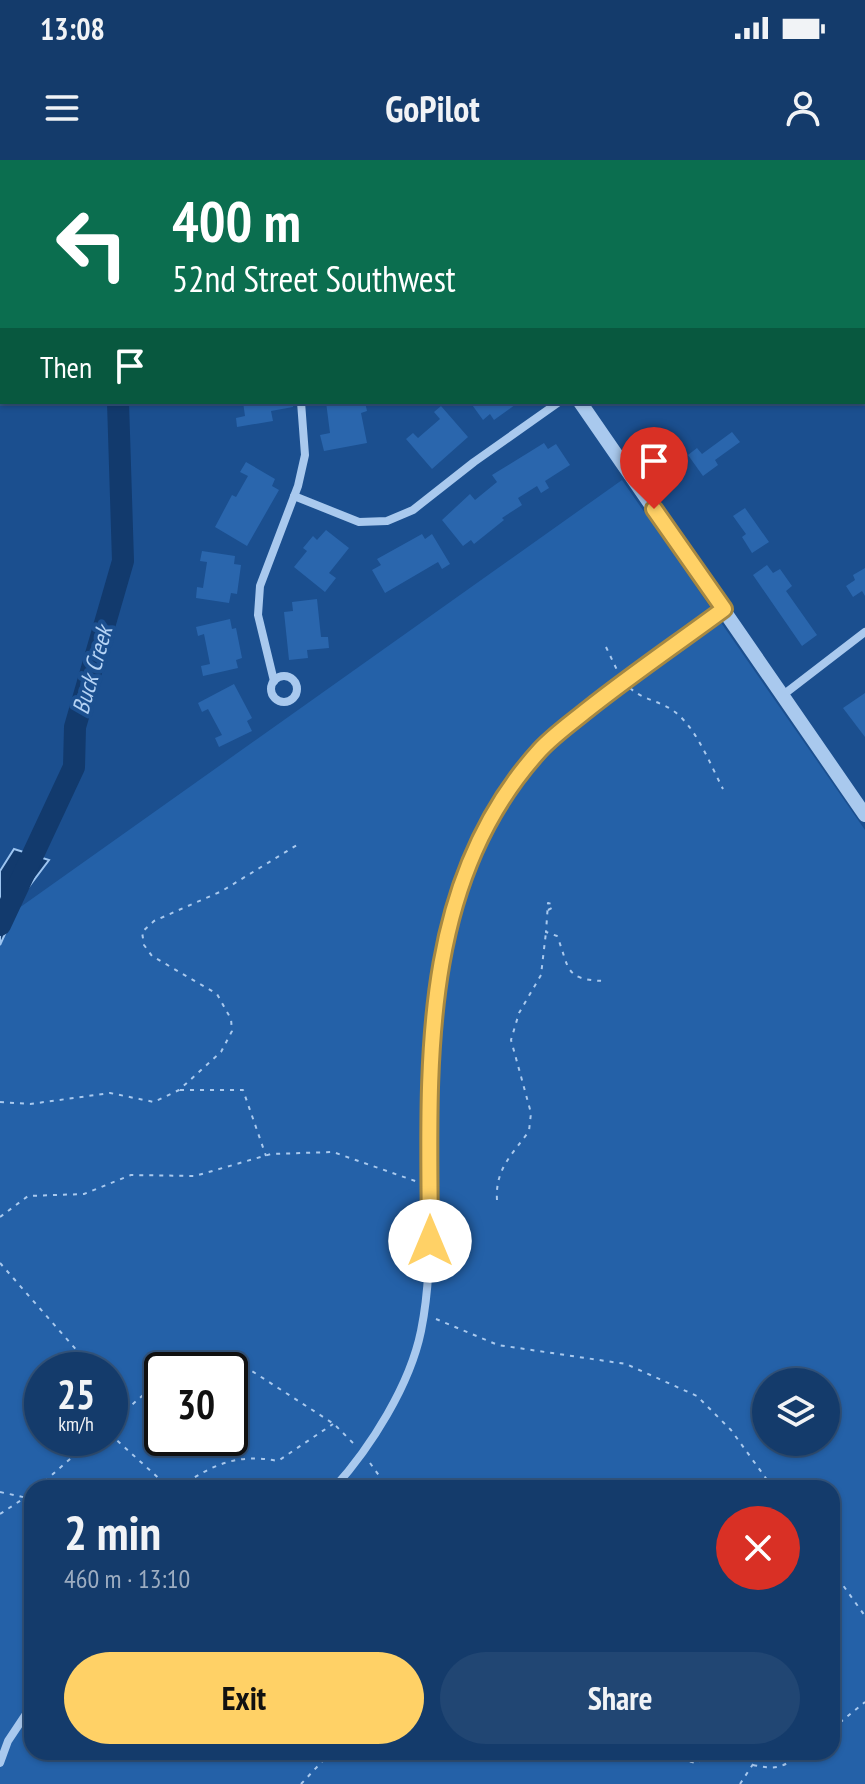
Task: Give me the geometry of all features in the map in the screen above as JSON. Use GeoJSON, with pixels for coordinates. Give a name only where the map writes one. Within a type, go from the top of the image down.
{"type":"FeatureCollection","features":[{"type":"Feature","properties":{"kind":"street"},"geometry":{"type":"LineString","coordinates":[[274,681],[258,615],[260,586],[294,496],[305,455],[301,404]]}},
{"type":"Feature","properties":{"kind":"street"},"geometry":{"type":"LineString","coordinates":[[294,496],[359,522],[387,521],[413,510],[556,404]]}},
{"type":"Feature","properties":{"kind":"street"},"geometry":{"type":"LineString","coordinates":[[581,404],[865,815]]}},
{"type":"Feature","properties":{"kind":"street"},"geometry":{"type":"LineString","coordinates":[[340,1480],[363,1452],[402,1386],[420,1334],[429,1281],[431,1044],[445,942],[468,862],[496,808],[542,748],[624,681],[724,609]]}},
{"type":"Feature","properties":{"kind":"street"},"geometry":{"type":"LineString","coordinates":[[783,695],[865,632]]}},
{"type":"Feature","properties":{"kind":"street"},"geometry":{"type":"LineString","coordinates":[[0,1763],[8,1741],[24,1717]]}},
{"type":"Feature","properties":{"kind":"path"},"geometry":{"type":"LineString","coordinates":[[606,647],[624,681],[639,696],[667,706],[682,718],[723,789]]}},
{"type":"Feature","properties":{"kind":"path"},"geometry":{"type":"LineString","coordinates":[[0,1102],[30,1104],[110,1093],[154,1102],[179,1090],[221,1052],[232,1031],[231,1019],[217,994],[152,956],[144,945],[142,932],[154,921],[222,891],[297,845]]}},
{"type":"Feature","properties":{"kind":"path"},"geometry":{"type":"LineString","coordinates":[[497,1200],[496,1184],[500,1170],[531,1124],[531,1113],[511,1040],[519,1013],[541,975],[548,910]]}},
{"type":"Feature","properties":{"kind":"path"},"geometry":{"type":"LineString","coordinates":[[546,932],[557,936],[565,964],[571,972],[585,980],[605,981]]}},
{"type":"Feature","properties":{"kind":"path"},"geometry":{"type":"LineString","coordinates":[[179,1090],[243,1090],[266,1156]]}},
{"type":"Feature","properties":{"kind":"path"},"geometry":{"type":"LineString","coordinates":[[0,1217],[28,1196],[84,1194],[131,1175],[195,1176],[266,1156],[333,1152],[430,1186]]}},
{"type":"Feature","properties":{"kind":"path"},"geometry":{"type":"LineString","coordinates":[[0,1263],[78,1352]]}},
{"type":"Feature","properties":{"kind":"path"},"geometry":{"type":"LineString","coordinates":[[423,1314],[498,1345],[626,1364],[697,1396],[731,1430],[767,1480]]}},
{"type":"Feature","properties":{"kind":"path"},"geometry":{"type":"LineString","coordinates":[[248,1368],[334,1424],[363,1452],[382,1480]]}},
{"type":"Feature","properties":{"kind":"path"},"geometry":{"type":"LineString","coordinates":[[128,1408],[144,1395]]}},
{"type":"Feature","properties":{"kind":"path"},"geometry":{"type":"LineString","coordinates":[[189,1480],[217,1463],[255,1457],[278,1461],[334,1424]]}},
{"type":"Feature","properties":{"kind":"path"},"geometry":{"type":"LineString","coordinates":[[128,1450],[161,1480]]}},
{"type":"Feature","properties":{"kind":"path"},"geometry":{"type":"LineString","coordinates":[[46,1480],[73,1456]]}},
{"type":"Feature","properties":{"kind":"path"},"geometry":{"type":"LineString","coordinates":[[0,1492],[24,1498]]}},
{"type":"Feature","properties":{"kind":"path"},"geometry":{"type":"LineString","coordinates":[[0,1514],[24,1499]]}},
{"type":"Feature","properties":{"kind":"path"},"geometry":{"type":"LineString","coordinates":[[840,1581],[865,1616]]}},
{"type":"Feature","properties":{"kind":"path"},"geometry":{"type":"LineString","coordinates":[[840,1722],[865,1702]]}},
{"type":"Feature","properties":{"kind":"path"},"geometry":{"type":"LineString","coordinates":[[301,1784],[324,1760]]}},
{"type":"Feature","properties":{"kind":"path"},"geometry":{"type":"LineString","coordinates":[[740,1784],[756,1760]]}},
{"type":"Feature","properties":{"kind":"path"},"geometry":{"type":"LineString","coordinates":[[753,1765],[773,1769],[793,1760]]}},
{"type":"Feature","properties":{"kind":"shaded area"},"geometry":{"type":"Polygon","coordinates":[[[622,480],[865,830],[865,1784],[0,1784],[0,896],[12,913],[622,480]]]}},
{"type":"Feature","properties":{"kind":"shaded area"},"geometry":{"type":"Polygon","coordinates":[[[14,849],[49,860],[22,896],[0,945],[0,871],[14,849]]]}},
{"type":"Feature","properties":{"kind":"building"},"geometry":{"type":"Polygon","coordinates":[[[243,404],[293,404],[293,407],[271,411],[273,421],[237,427],[236,418],[245,416],[243,404]]]}},
{"type":"Feature","properties":{"kind":"building"},"geometry":{"type":"Polygon","coordinates":[[[326,404],[365,404],[367,411],[361,413],[367,443],[324,451],[320,435],[330,433],[326,404]]]}},
{"type":"Feature","properties":{"kind":"building"},"geometry":{"type":"Polygon","coordinates":[[[471,404],[516,404],[494,420],[490,414],[483,420],[471,404]]]}},
{"type":"Feature","properties":{"kind":"building"},"geometry":{"type":"Polygon","coordinates":[[[441,406],[468,437],[432,469],[406,439],[413,433],[418,438],[440,419],[434,412],[441,406]]]}},
{"type":"Feature","properties":{"kind":"building"},"geometry":{"type":"Polygon","coordinates":[[[732,432],[740,442],[715,460],[718,465],[703,476],[688,455],[697,448],[702,454],[732,432]]]}},
{"type":"Feature","properties":{"kind":"building"},"geometry":{"type":"Polygon","coordinates":[[[544,443],[548,449],[556,444],[570,465],[545,481],[549,488],[541,493],[537,486],[518,498],[522,505],[502,518],[504,520],[474,544],[471,540],[463,546],[442,520],[470,494],[475,500],[497,482],[492,475],[544,443]]]}},
{"type":"Feature","properties":{"kind":"building"},"geometry":{"type":"Polygon","coordinates":[[[246,462],[275,479],[272,486],[279,490],[247,546],[215,527],[232,495],[236,497],[248,476],[240,472],[246,462]]]}},
{"type":"Feature","properties":{"kind":"building"},"geometry":{"type":"Polygon","coordinates":[[[745,508],[769,542],[752,553],[742,537],[746,534],[733,516],[745,508]]]}},
{"type":"Feature","properties":{"kind":"building"},"geometry":{"type":"Polygon","coordinates":[[[326,530],[349,548],[329,573],[336,578],[325,592],[294,567],[307,551],[303,548],[313,536],[317,540],[326,530]]]}},
{"type":"Feature","properties":{"kind":"building"},"geometry":{"type":"Polygon","coordinates":[[[422,534],[425,539],[432,534],[450,564],[442,569],[438,562],[385,593],[372,570],[381,565],[377,559],[422,534]]]}},
{"type":"Feature","properties":{"kind":"building"},"geometry":{"type":"Polygon","coordinates":[[[202,551],[235,556],[234,564],[241,565],[237,594],[231,593],[229,603],[196,598],[197,587],[203,588],[207,562],[200,561],[202,551]]]}},
{"type":"Feature","properties":{"kind":"building"},"geometry":{"type":"Polygon","coordinates":[[[767,565],[773,573],[780,569],[792,586],[786,591],[817,635],[802,646],[753,575],[767,565]]]}},
{"type":"Feature","properties":{"kind":"building"},"geometry":{"type":"Polygon","coordinates":[[[865,568],[865,596],[862,591],[853,597],[846,586],[855,580],[853,575],[865,568]]]}},
{"type":"Feature","properties":{"kind":"building"},"geometry":{"type":"Polygon","coordinates":[[[317,599],[321,637],[328,637],[329,648],[307,650],[308,658],[289,660],[284,612],[293,611],[292,602],[317,599]]]}},
{"type":"Feature","properties":{"kind":"building"},"geometry":{"type":"Polygon","coordinates":[[[230,619],[232,629],[236,628],[242,658],[236,660],[238,668],[203,676],[201,666],[210,664],[204,634],[198,636],[196,627],[230,619]]]}},
{"type":"Feature","properties":{"kind":"building"},"geometry":{"type":"Polygon","coordinates":[[[234,684],[252,718],[247,721],[252,731],[219,747],[215,738],[222,735],[208,709],[202,712],[198,703],[234,684]]]}},
{"type":"Feature","properties":{"kind":"building"},"geometry":{"type":"Polygon","coordinates":[[[865,693],[865,737],[843,708],[865,693]]]}},
{"type":"Feature","properties":{"kind":"waterway","name":"Buck Creek"},"geometry":{"type":"LineString","coordinates":[[0,925],[74,767],[75,727],[123,561],[118,404]]}},
{"type":"Feature","properties":{"kind":"route"},"geometry":{"type":"LineString","coordinates":[[430,1241],[428,1141],[431,1044],[445,942],[468,862],[496,808],[542,748],[613,689],[724,609],[654,509]]}}]}
